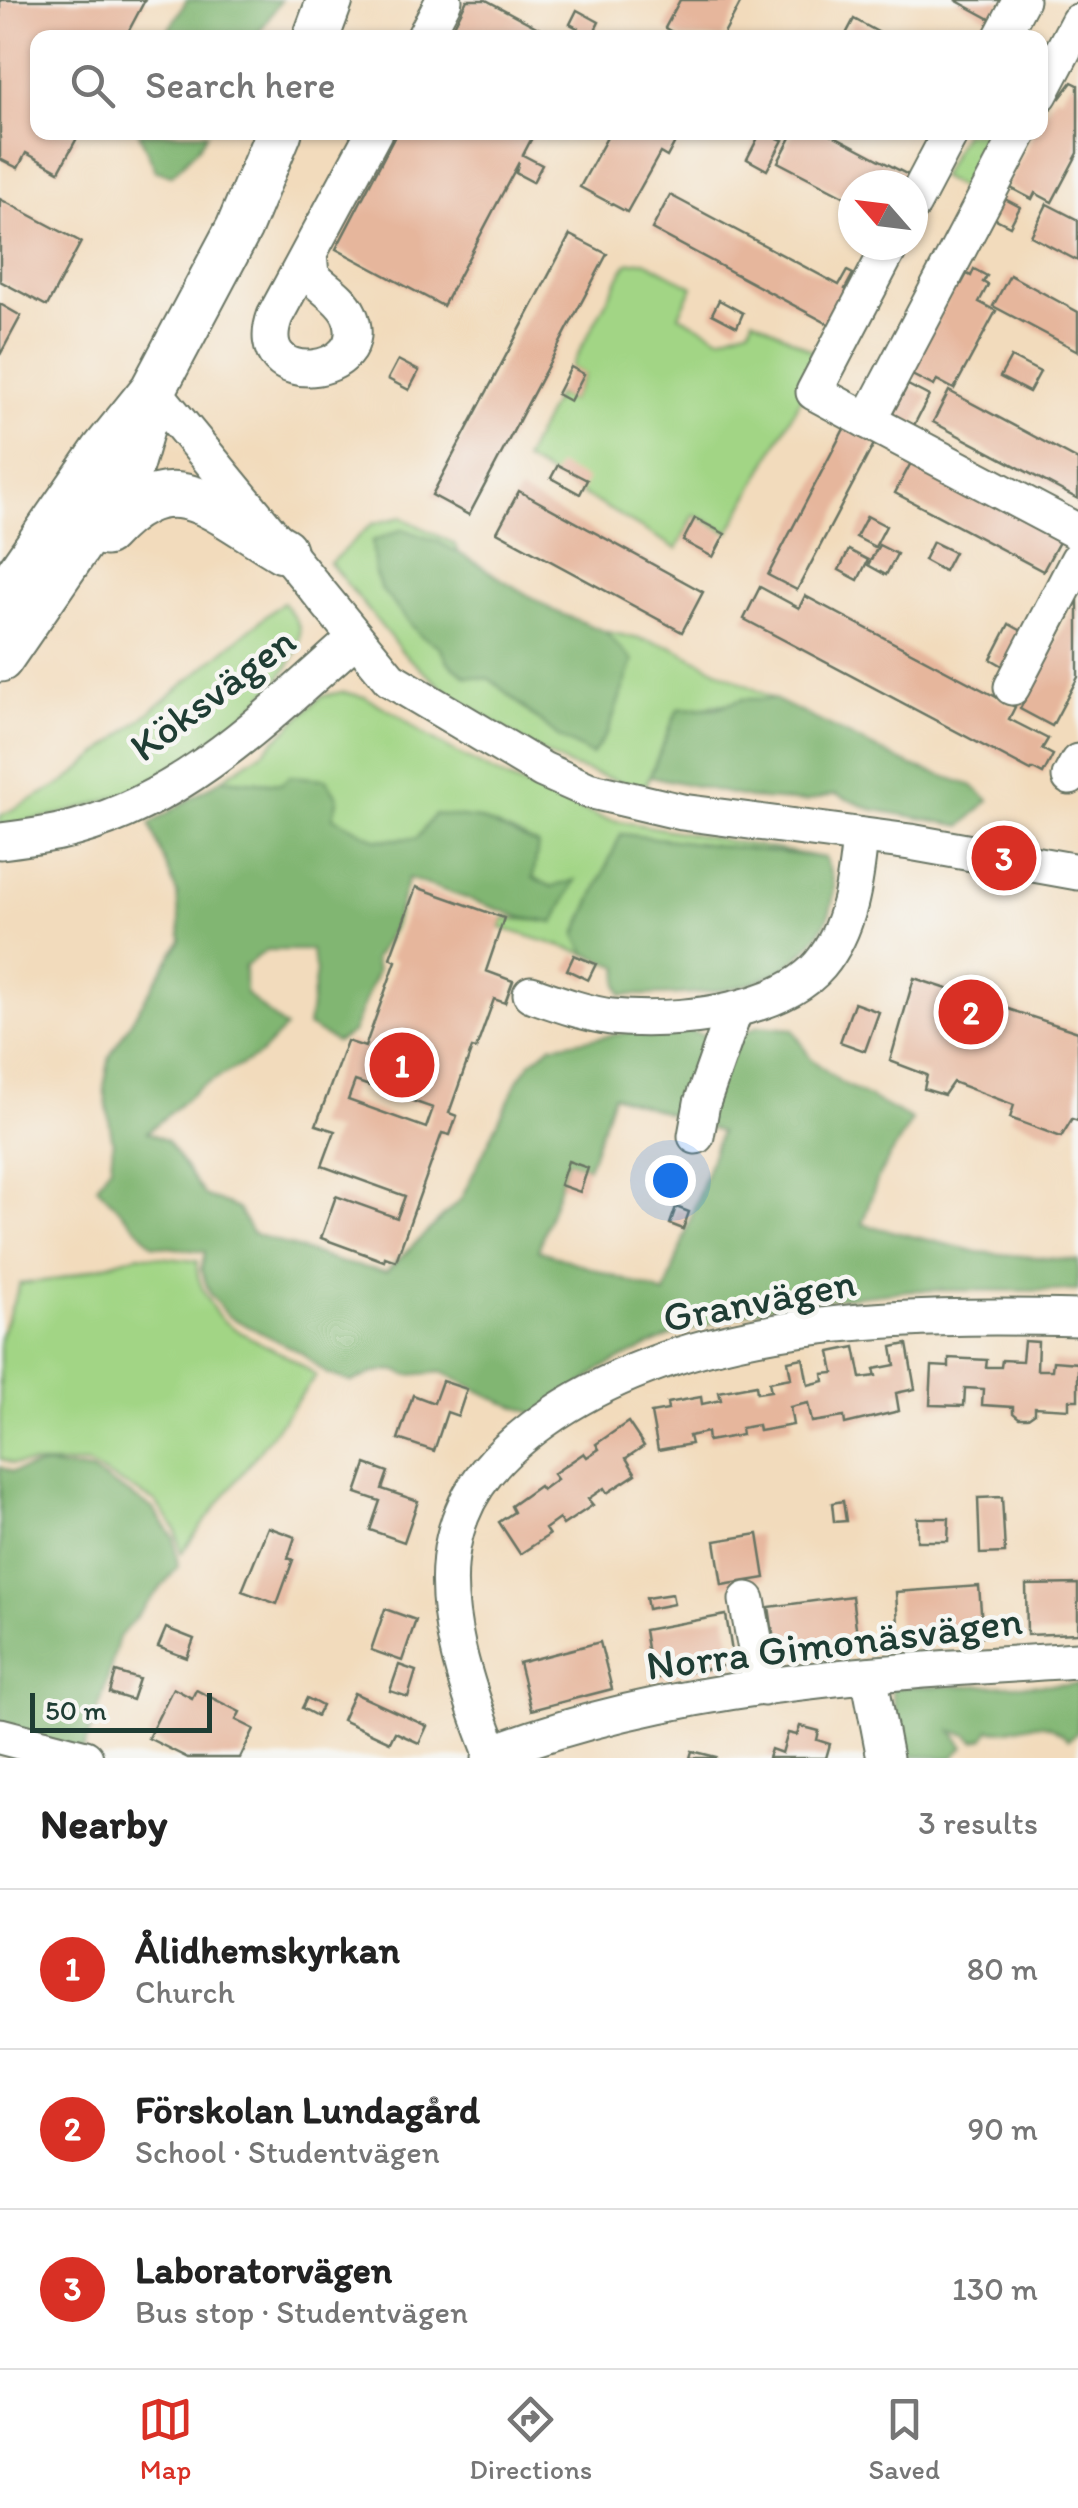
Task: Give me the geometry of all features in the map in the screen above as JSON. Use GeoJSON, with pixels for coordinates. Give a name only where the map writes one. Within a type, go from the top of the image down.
{"type":"FeatureCollection","features":[{"type":"Feature","properties":{"kind":"main road"},"geometry":{"type":"LineString","coordinates":[[319,30],[330,0]]}},
{"type":"Feature","properties":{"kind":"main road"},"geometry":{"type":"LineString","coordinates":[[0,659],[21,601],[104,452],[153,390],[239,228],[276,140]]}},
{"type":"Feature","properties":{"kind":"main road"},"geometry":{"type":"LineString","coordinates":[[21,601],[122,514],[151,497],[181,494],[197,500],[283,550]]}},
{"type":"Feature","properties":{"kind":"street"},"geometry":{"type":"LineString","coordinates":[[428,30],[444,0]]}},
{"type":"Feature","properties":{"kind":"street"},"geometry":{"type":"LineString","coordinates":[[1005,30],[1021,0]]}},
{"type":"Feature","properties":{"kind":"street"},"geometry":{"type":"LineString","coordinates":[[1048,79],[1078,22]]}},
{"type":"Feature","properties":{"kind":"street"},"geometry":{"type":"LineString","coordinates":[[309,254],[370,140]]}},
{"type":"Feature","properties":{"kind":"street"},"geometry":{"type":"LineString","coordinates":[[928,176],[947,140]]}},
{"type":"Feature","properties":{"kind":"street"},"geometry":{"type":"LineString","coordinates":[[868,420],[1016,140]]}},
{"type":"Feature","properties":{"kind":"street"},"geometry":{"type":"LineString","coordinates":[[883,260],[814,392],[1078,532]]}},
{"type":"Feature","properties":{"kind":"street"},"geometry":{"type":"LineString","coordinates":[[153,390],[390,679],[503,749],[588,790],[682,812],[1078,872]]}},
{"type":"Feature","properties":{"kind":"street"},"geometry":{"type":"LineString","coordinates":[[1012,687],[1078,560]]}},
{"type":"Feature","properties":{"kind":"street","name":"Köksvägen"},"geometry":{"type":"LineString","coordinates":[[0,841],[76,828],[140,802],[197,770],[259,724],[356,638]]}},
{"type":"Feature","properties":{"kind":"street"},"geometry":{"type":"LineString","coordinates":[[531,994],[591,1013],[623,1018],[735,1009],[796,985],[820,965],[841,932],[856,880],[860,836]]}},
{"type":"Feature","properties":{"kind":"street"},"geometry":{"type":"LineString","coordinates":[[696,1136],[702,1103],[735,1009]]}},
{"type":"Feature","properties":{"kind":"street","name":"Granvägen"},"geometry":{"type":"LineString","coordinates":[[491,1756],[455,1626],[452,1544],[474,1488],[495,1459],[516,1440],[587,1392],[680,1354],[739,1340],[822,1326],[903,1320],[976,1316],[1078,1318]]}},
{"type":"Feature","properties":{"kind":"street"},"geometry":{"type":"LineString","coordinates":[[747,1600],[764,1688]]}},
{"type":"Feature","properties":{"kind":"street","name":"Norra Gimonäsvägen"},"geometry":{"type":"LineString","coordinates":[[491,1756],[553,1732],[654,1706],[764,1688],[869,1675],[1078,1660]]}},
{"type":"Feature","properties":{"kind":"street"},"geometry":{"type":"LineString","coordinates":[[869,1675],[885,1758]]}},
{"type":"Feature","properties":{"kind":"street"},"geometry":{"type":"LineString","coordinates":[[0,1736],[85,1758]]}},
{"type":"Feature","properties":{"kind":"green space"},"geometry":{"type":"Polygon","coordinates":[[[187,0],[281,0],[261,30],[168,30],[187,0]]]}},
{"type":"Feature","properties":{"kind":"green space"},"geometry":{"type":"Polygon","coordinates":[[[142,140],[203,140],[172,175],[156,171],[142,140]]]}},
{"type":"Feature","properties":{"kind":"green space"},"geometry":{"type":"Polygon","coordinates":[[[960,140],[998,140],[970,193],[940,177],[960,140]]]}},
{"type":"Feature","properties":{"kind":"green space"},"geometry":{"type":"Polygon","coordinates":[[[645,261],[693,287],[679,315],[720,337],[750,327],[753,318],[813,351],[820,362],[729,533],[694,514],[677,549],[524,460],[557,394],[570,401],[584,375],[571,367],[623,270],[628,263],[645,261]]]}},
{"type":"Feature","properties":{"kind":"green space"},"geometry":{"type":"Polygon","coordinates":[[[401,517],[454,544],[459,553],[436,541],[381,589],[421,636],[439,646],[448,662],[465,676],[490,678],[536,719],[633,661],[604,631],[670,646],[774,699],[678,709],[644,789],[570,766],[532,747],[447,692],[404,654],[330,563],[372,524],[401,517]]]}},
{"type":"Feature","properties":{"kind":"green space"},"geometry":{"type":"Polygon","coordinates":[[[403,529],[459,553],[554,611],[604,631],[633,661],[608,732],[592,755],[557,736],[490,679],[466,676],[448,662],[439,646],[421,636],[381,589],[375,574],[372,541],[403,529]]]}},
{"type":"Feature","properties":{"kind":"green space"},"geometry":{"type":"Polygon","coordinates":[[[283,602],[299,628],[297,649],[284,672],[236,721],[179,763],[134,789],[85,807],[0,826],[0,816],[65,782],[283,602]]]}},
{"type":"Feature","properties":{"kind":"green space"},"geometry":{"type":"Polygon","coordinates":[[[342,692],[365,697],[453,751],[508,779],[602,818],[825,858],[621,834],[576,934],[586,954],[501,928],[504,918],[554,922],[574,881],[552,887],[533,877],[537,844],[480,819],[417,838],[377,840],[281,784],[222,779],[264,751],[322,696],[342,692]]]}},
{"type":"Feature","properties":{"kind":"green space"},"geometry":{"type":"Polygon","coordinates":[[[743,699],[774,699],[912,766],[971,785],[989,800],[962,826],[871,809],[835,794],[805,802],[750,798],[650,776],[678,709],[716,708],[743,699]]]}},
{"type":"Feature","properties":{"kind":"green space"},"geometry":{"type":"Polygon","coordinates":[[[290,776],[326,779],[338,798],[333,817],[377,840],[417,838],[435,814],[480,819],[538,845],[533,878],[552,887],[575,880],[554,923],[523,918],[408,878],[394,927],[374,959],[377,971],[352,1033],[336,1042],[308,1026],[316,971],[311,950],[267,950],[245,966],[245,993],[285,1028],[259,1055],[199,1088],[147,1132],[167,1141],[204,1195],[238,1209],[252,1233],[338,1262],[386,1272],[461,1199],[531,1062],[551,1046],[669,1025],[712,1037],[686,1104],[672,1115],[613,1095],[588,1168],[568,1161],[538,1250],[665,1294],[720,1132],[698,1124],[741,1035],[758,1026],[793,1029],[810,1058],[840,1082],[912,1120],[879,1175],[862,1224],[978,1252],[1078,1261],[1078,1291],[914,1290],[774,1305],[668,1337],[600,1369],[547,1418],[500,1401],[442,1372],[409,1375],[394,1370],[352,1382],[327,1374],[302,1353],[228,1316],[210,1294],[201,1270],[205,1252],[153,1245],[97,1186],[111,1165],[113,1144],[104,1087],[110,1056],[181,940],[177,893],[150,824],[222,779],[281,784],[290,776]]]}},
{"type":"Feature","properties":{"kind":"green space"},"geometry":{"type":"Polygon","coordinates":[[[621,834],[825,858],[834,887],[825,923],[803,952],[755,982],[695,993],[622,995],[618,984],[620,967],[586,954],[576,935],[621,834]]]}},
{"type":"Feature","properties":{"kind":"green space"},"geometry":{"type":"Polygon","coordinates":[[[139,1255],[197,1261],[201,1285],[221,1318],[316,1376],[181,1553],[176,1530],[156,1502],[86,1464],[12,1464],[0,1459],[0,1338],[20,1284],[59,1279],[139,1255]]]}},
{"type":"Feature","properties":{"kind":"green space"},"geometry":{"type":"Polygon","coordinates":[[[45,1465],[91,1471],[152,1508],[174,1538],[178,1567],[119,1637],[81,1756],[0,1736],[0,1467],[12,1472],[45,1465]]]}},
{"type":"Feature","properties":{"kind":"green space"},"geometry":{"type":"Polygon","coordinates":[[[1078,1684],[1078,1732],[1069,1739],[1040,1725],[1004,1731],[990,1729],[985,1738],[975,1741],[952,1731],[964,1747],[952,1758],[904,1756],[891,1687],[1078,1684]]]}},
{"type":"Feature","properties":{"kind":"building"},"geometry":{"type":"Polygon","coordinates":[[[0,0],[145,0],[129,30],[30,30],[30,140],[76,140],[59,171],[26,153],[18,168],[0,159],[0,0]]]}},
{"type":"Feature","properties":{"kind":"building"},"geometry":{"type":"Polygon","coordinates":[[[467,0],[486,0],[542,30],[452,30],[467,0]]]}},
{"type":"Feature","properties":{"kind":"building"},"geometry":{"type":"Polygon","coordinates":[[[680,0],[742,0],[726,30],[665,28],[680,0]]]}},
{"type":"Feature","properties":{"kind":"building"},"geometry":{"type":"Polygon","coordinates":[[[955,0],[1002,0],[992,20],[955,0]]]}},
{"type":"Feature","properties":{"kind":"building"},"geometry":{"type":"Polygon","coordinates":[[[577,10],[599,22],[595,30],[581,30],[570,24],[577,10]]]}},
{"type":"Feature","properties":{"kind":"building"},"geometry":{"type":"Polygon","coordinates":[[[854,19],[874,30],[848,30],[854,19]]]}},
{"type":"Feature","properties":{"kind":"building"},"geometry":{"type":"Polygon","coordinates":[[[1072,82],[1078,85],[1078,153],[1052,202],[1035,193],[1032,199],[1007,186],[1031,140],[1048,140],[1048,108],[1055,95],[1060,98],[1072,82]]]}},
{"type":"Feature","properties":{"kind":"building"},"geometry":{"type":"Polygon","coordinates":[[[393,140],[531,140],[523,155],[542,165],[533,182],[516,173],[519,162],[443,306],[336,249],[393,140]]]}},
{"type":"Feature","properties":{"kind":"building"},"geometry":{"type":"Polygon","coordinates":[[[606,140],[676,140],[667,157],[660,153],[627,212],[580,187],[606,140]]]}},
{"type":"Feature","properties":{"kind":"building"},"geometry":{"type":"Polygon","coordinates":[[[757,140],[783,140],[767,170],[747,159],[757,140]]]}},
{"type":"Feature","properties":{"kind":"building"},"geometry":{"type":"Polygon","coordinates":[[[790,140],[842,140],[899,170],[838,170],[838,193],[778,162],[790,140]]]}},
{"type":"Feature","properties":{"kind":"building"},"geometry":{"type":"Polygon","coordinates":[[[670,195],[839,285],[847,271],[853,274],[845,289],[855,294],[836,328],[652,229],[670,195]]]}},
{"type":"Feature","properties":{"kind":"building"},"geometry":{"type":"Polygon","coordinates":[[[1001,197],[1020,207],[1010,226],[990,216],[1001,197]]]}},
{"type":"Feature","properties":{"kind":"building"},"geometry":{"type":"Polygon","coordinates":[[[0,199],[81,242],[47,306],[0,281],[0,199]]]}},
{"type":"Feature","properties":{"kind":"building"},"geometry":{"type":"Polygon","coordinates":[[[1047,204],[1078,220],[1078,261],[1031,236],[1047,204]]]}},
{"type":"Feature","properties":{"kind":"building"},"geometry":{"type":"Polygon","coordinates":[[[570,235],[607,254],[469,515],[432,495],[570,235]]]}},
{"type":"Feature","properties":{"kind":"building"},"geometry":{"type":"Polygon","coordinates":[[[974,269],[987,276],[983,282],[988,285],[979,302],[996,311],[954,389],[937,380],[934,386],[908,373],[957,282],[961,285],[974,269]]]}},
{"type":"Feature","properties":{"kind":"building"},"geometry":{"type":"Polygon","coordinates":[[[1010,275],[1078,312],[1078,351],[993,306],[1010,275]]]}},
{"type":"Feature","properties":{"kind":"building"},"geometry":{"type":"Polygon","coordinates":[[[719,300],[743,313],[737,327],[712,314],[719,300]]]}},
{"type":"Feature","properties":{"kind":"building"},"geometry":{"type":"Polygon","coordinates":[[[0,304],[21,316],[0,355],[0,304]]]}},
{"type":"Feature","properties":{"kind":"building"},"geometry":{"type":"Polygon","coordinates":[[[1011,357],[1040,372],[1029,392],[1000,377],[1011,357]]]}},
{"type":"Feature","properties":{"kind":"building"},"geometry":{"type":"Polygon","coordinates":[[[398,360],[419,371],[409,390],[388,379],[398,360]]]}},
{"type":"Feature","properties":{"kind":"building"},"geometry":{"type":"Polygon","coordinates":[[[571,367],[584,374],[570,401],[557,394],[571,367]]]}},
{"type":"Feature","properties":{"kind":"building"},"geometry":{"type":"Polygon","coordinates":[[[908,385],[929,396],[912,429],[891,417],[908,385]]]}},
{"type":"Feature","properties":{"kind":"building"},"geometry":{"type":"Polygon","coordinates":[[[949,391],[1078,460],[1078,499],[933,422],[949,391]]]}},
{"type":"Feature","properties":{"kind":"building"},"geometry":{"type":"Polygon","coordinates":[[[845,427],[875,442],[797,590],[768,575],[845,427]]]}},
{"type":"Feature","properties":{"kind":"building"},"geometry":{"type":"Polygon","coordinates":[[[912,461],[1060,540],[1043,571],[895,493],[912,461]]]}},
{"type":"Feature","properties":{"kind":"building"},"geometry":{"type":"Polygon","coordinates":[[[558,465],[587,480],[580,494],[551,478],[558,465]]]}},
{"type":"Feature","properties":{"kind":"building"},"geometry":{"type":"Polygon","coordinates":[[[519,491],[703,592],[682,632],[497,532],[519,491]]]}},
{"type":"Feature","properties":{"kind":"building"},"geometry":{"type":"Polygon","coordinates":[[[867,516],[886,526],[875,547],[856,537],[867,516]]]}},
{"type":"Feature","properties":{"kind":"building"},"geometry":{"type":"Polygon","coordinates":[[[695,518],[725,534],[713,557],[683,541],[695,518]]]}},
{"type":"Feature","properties":{"kind":"building"},"geometry":{"type":"Polygon","coordinates":[[[933,542],[954,552],[944,571],[924,560],[933,542]]]}},
{"type":"Feature","properties":{"kind":"building"},"geometry":{"type":"Polygon","coordinates":[[[879,545],[897,554],[886,575],[868,565],[879,545]]]}},
{"type":"Feature","properties":{"kind":"building"},"geometry":{"type":"Polygon","coordinates":[[[849,550],[868,560],[858,580],[839,570],[849,550]]]}},
{"type":"Feature","properties":{"kind":"building"},"geometry":{"type":"Polygon","coordinates":[[[760,587],[799,608],[805,596],[1015,707],[1009,719],[1048,739],[1042,749],[1053,755],[1043,774],[744,619],[760,587]]]}},
{"type":"Feature","properties":{"kind":"building"},"geometry":{"type":"Polygon","coordinates":[[[1078,600],[1078,677],[1052,726],[1020,709],[1078,600]]]}},
{"type":"Feature","properties":{"kind":"building"},"geometry":{"type":"Polygon","coordinates":[[[1009,624],[1029,635],[1010,670],[991,659],[1009,624]]]}},
{"type":"Feature","properties":{"kind":"building"},"geometry":{"type":"Polygon","coordinates":[[[416,887],[504,918],[486,971],[513,981],[505,1003],[494,999],[476,1049],[472,1048],[449,1113],[457,1116],[450,1135],[442,1133],[396,1261],[385,1257],[384,1261],[321,1238],[336,1196],[397,1218],[405,1196],[322,1166],[335,1131],[316,1125],[347,1041],[365,1047],[396,961],[390,958],[416,887]],[[355,1081],[348,1100],[426,1128],[433,1108],[355,1081]]]}},
{"type":"Feature","properties":{"kind":"building"},"geometry":{"type":"Polygon","coordinates":[[[574,955],[596,964],[588,980],[567,970],[574,955]]]}},
{"type":"Feature","properties":{"kind":"building"},"geometry":{"type":"Polygon","coordinates":[[[914,978],[1078,1032],[1078,1121],[1072,1119],[1061,1137],[1010,1118],[1014,1105],[953,1082],[944,1095],[924,1089],[927,1075],[890,1061],[914,978]]]}},
{"type":"Feature","properties":{"kind":"building"},"geometry":{"type":"Polygon","coordinates":[[[854,1003],[879,1012],[865,1051],[840,1042],[854,1003]]]}},
{"type":"Feature","properties":{"kind":"building"},"geometry":{"type":"Polygon","coordinates":[[[568,1161],[588,1168],[580,1192],[560,1185],[568,1161]]]}},
{"type":"Feature","properties":{"kind":"building"},"geometry":{"type":"Polygon","coordinates":[[[676,1207],[689,1212],[683,1229],[670,1224],[676,1207]]]}},
{"type":"Feature","properties":{"kind":"building"},"geometry":{"type":"Polygon","coordinates":[[[1024,1341],[1038,1342],[1037,1370],[1052,1370],[1053,1361],[1078,1363],[1078,1400],[1069,1400],[1069,1409],[1035,1407],[1035,1413],[1028,1418],[1019,1418],[1013,1407],[982,1405],[983,1389],[965,1388],[964,1406],[930,1405],[932,1366],[949,1367],[949,1358],[987,1360],[986,1367],[1001,1367],[1002,1360],[1022,1361],[1024,1341]]]}},
{"type":"Feature","properties":{"kind":"building"},"geometry":{"type":"Polygon","coordinates":[[[907,1344],[915,1389],[896,1393],[899,1411],[845,1424],[844,1417],[812,1422],[808,1403],[790,1407],[793,1425],[759,1431],[758,1425],[741,1428],[742,1435],[708,1441],[707,1432],[689,1436],[691,1444],[658,1450],[651,1413],[668,1410],[667,1403],[701,1397],[702,1404],[721,1400],[719,1392],[756,1385],[757,1393],[771,1391],[769,1382],[791,1378],[788,1361],[803,1358],[808,1385],[824,1381],[823,1374],[834,1373],[830,1352],[855,1347],[861,1378],[876,1376],[874,1369],[895,1365],[892,1347],[907,1344]]]}},
{"type":"Feature","properties":{"kind":"building"},"geometry":{"type":"Polygon","coordinates":[[[442,1381],[467,1389],[458,1416],[447,1412],[434,1451],[398,1439],[413,1395],[434,1403],[442,1381]]]}},
{"type":"Feature","properties":{"kind":"building"},"geometry":{"type":"Polygon","coordinates":[[[628,1422],[644,1446],[626,1458],[636,1474],[607,1493],[604,1488],[588,1499],[593,1505],[563,1525],[559,1519],[545,1529],[549,1535],[520,1554],[499,1522],[514,1512],[511,1506],[539,1486],[542,1490],[557,1479],[553,1474],[584,1453],[587,1457],[599,1449],[596,1444],[628,1422]]]}},
{"type":"Feature","properties":{"kind":"building"},"geometry":{"type":"Polygon","coordinates":[[[366,1464],[388,1472],[382,1489],[418,1501],[404,1542],[370,1530],[380,1501],[356,1493],[366,1464]]]}},
{"type":"Feature","properties":{"kind":"building"},"geometry":{"type":"Polygon","coordinates":[[[1002,1497],[1005,1553],[980,1554],[978,1498],[1002,1497]]]}},
{"type":"Feature","properties":{"kind":"building"},"geometry":{"type":"Polygon","coordinates":[[[843,1501],[846,1521],[834,1522],[832,1503],[843,1501]]]}},
{"type":"Feature","properties":{"kind":"building"},"geometry":{"type":"Polygon","coordinates":[[[917,1518],[949,1518],[948,1541],[917,1541],[917,1518]]]}},
{"type":"Feature","properties":{"kind":"building"},"geometry":{"type":"Polygon","coordinates":[[[268,1527],[295,1537],[288,1558],[293,1560],[277,1604],[242,1591],[268,1527]]]}},
{"type":"Feature","properties":{"kind":"building"},"geometry":{"type":"Polygon","coordinates":[[[758,1534],[765,1578],[722,1585],[715,1541],[758,1534]]]}},
{"type":"Feature","properties":{"kind":"building"},"geometry":{"type":"Polygon","coordinates":[[[1078,1584],[1078,1633],[1027,1635],[1026,1585],[1078,1584]]]}},
{"type":"Feature","properties":{"kind":"building"},"geometry":{"type":"Polygon","coordinates":[[[979,1586],[983,1636],[899,1642],[896,1592],[979,1586]]]}},
{"type":"Feature","properties":{"kind":"building"},"geometry":{"type":"Polygon","coordinates":[[[672,1594],[674,1604],[648,1609],[646,1598],[672,1594]]]}},
{"type":"Feature","properties":{"kind":"building"},"geometry":{"type":"Polygon","coordinates":[[[852,1596],[858,1643],[776,1654],[769,1607],[852,1596]]]}},
{"type":"Feature","properties":{"kind":"building"},"geometry":{"type":"Polygon","coordinates":[[[385,1609],[416,1620],[402,1661],[371,1650],[385,1609]]]}},
{"type":"Feature","properties":{"kind":"building"},"geometry":{"type":"Polygon","coordinates":[[[726,1615],[734,1664],[652,1679],[644,1630],[726,1615]]]}},
{"type":"Feature","properties":{"kind":"building"},"geometry":{"type":"Polygon","coordinates":[[[166,1628],[194,1639],[187,1658],[158,1647],[166,1628]]]}},
{"type":"Feature","properties":{"kind":"building"},"geometry":{"type":"Polygon","coordinates":[[[600,1642],[612,1689],[531,1710],[519,1663],[600,1642]]]}},
{"type":"Feature","properties":{"kind":"building"},"geometry":{"type":"Polygon","coordinates":[[[399,1665],[416,1671],[408,1697],[390,1691],[399,1665]]]}},
{"type":"Feature","properties":{"kind":"building"},"geometry":{"type":"Polygon","coordinates":[[[116,1672],[139,1679],[132,1700],[110,1693],[116,1672]]]}},
{"type":"Feature","properties":{"kind":"building"},"geometry":{"type":"Polygon","coordinates":[[[173,1688],[192,1698],[196,1690],[240,1712],[236,1720],[254,1729],[240,1758],[188,1758],[148,1738],[173,1688]]]}},
{"type":"Feature","properties":{"kind":"building"},"geometry":{"type":"Polygon","coordinates":[[[354,1693],[427,1726],[419,1743],[395,1732],[390,1742],[342,1720],[354,1693]]]}},
{"type":"Feature","properties":{"kind":"building"},"geometry":{"type":"Polygon","coordinates":[[[307,1698],[322,1706],[317,1716],[302,1708],[307,1698]]]}},
{"type":"Feature","properties":{"kind":"building"},"geometry":{"type":"Polygon","coordinates":[[[800,1726],[819,1731],[817,1740],[830,1744],[826,1758],[768,1758],[771,1749],[782,1753],[788,1733],[797,1735],[800,1726]]]}},
{"type":"Feature","properties":{"kind":"building"},"geometry":{"type":"Polygon","coordinates":[[[692,1751],[716,1757],[690,1758],[692,1751]]]}},
{"type":"Feature","properties":{"kind":"place","name":"Laboratorvägen"},"geometry":{"type":"Point","coordinates":[1004,858]}},
{"type":"Feature","properties":{"kind":"place","name":"Förskolan Lundagård"},"geometry":{"type":"Point","coordinates":[971,1012]}},
{"type":"Feature","properties":{"kind":"place","name":"Ålidhemskyrkan"},"geometry":{"type":"Point","coordinates":[402,1065]}}]}
